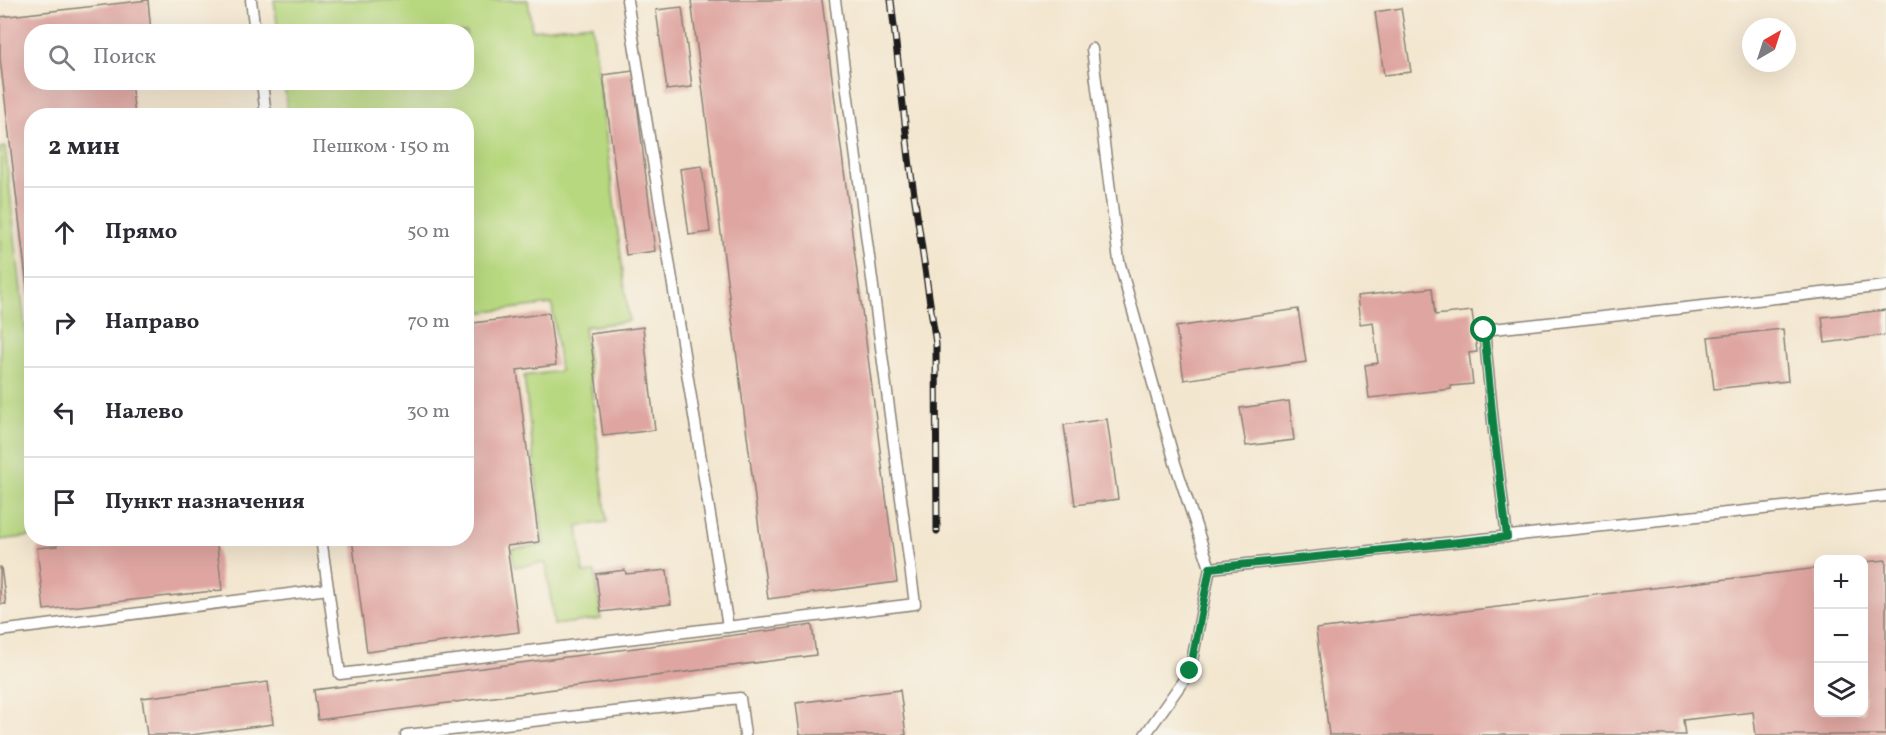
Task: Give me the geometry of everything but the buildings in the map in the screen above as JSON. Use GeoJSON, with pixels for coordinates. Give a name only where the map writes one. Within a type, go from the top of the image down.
{"type":"FeatureCollection","features":[{"type":"Feature","properties":{"kind":"lane"},"geometry":{"type":"LineString","coordinates":[[251,0],[254,24]]}},
{"type":"Feature","properties":{"kind":"lane"},"geometry":{"type":"LineString","coordinates":[[627,0],[728,627]]}},
{"type":"Feature","properties":{"kind":"lane"},"geometry":{"type":"LineString","coordinates":[[322,546],[340,674],[915,604],[835,0]]}},
{"type":"Feature","properties":{"kind":"lane"},"geometry":{"type":"LineString","coordinates":[[1092,50],[1119,261],[1174,463],[1210,568],[1190,671],[1145,735]]}},
{"type":"Feature","properties":{"kind":"lane"},"geometry":{"type":"LineString","coordinates":[[263,90],[265,108]]}},
{"type":"Feature","properties":{"kind":"lane"},"geometry":{"type":"LineString","coordinates":[[1507,537],[1484,330],[1886,286]]}},
{"type":"Feature","properties":{"kind":"lane"},"geometry":{"type":"LineString","coordinates":[[1210,568],[1886,496]]}},
{"type":"Feature","properties":{"kind":"lane"},"geometry":{"type":"LineString","coordinates":[[0,631],[328,589]]}},
{"type":"Feature","properties":{"kind":"lane"},"geometry":{"type":"LineString","coordinates":[[406,735],[740,698],[745,735]]}},
{"type":"Feature","properties":{"kind":"green space"},"geometry":{"type":"Polygon","coordinates":[[[274,0],[528,0],[532,30],[592,24],[629,321],[584,327],[607,522],[578,526],[583,573],[595,572],[601,619],[554,625],[546,563],[514,567],[512,549],[544,545],[524,376],[560,371],[552,304],[474,313],[474,108],[287,108],[285,90],[474,90],[474,24],[277,24],[274,0]]]}},
{"type":"Feature","properties":{"kind":"green space"},"geometry":{"type":"Polygon","coordinates":[[[5,147],[24,317],[24,537],[0,540],[0,148],[5,147]]]}},
{"type":"Feature","properties":{"kind":"railway"},"geometry":{"type":"LineString","coordinates":[[891,0],[910,167],[936,344],[937,531]]}},
{"type":"Feature","properties":{"kind":"route"},"geometry":{"type":"LineString","coordinates":[[1190,671],[1210,568],[1507,537],[1484,330]]}}]}
